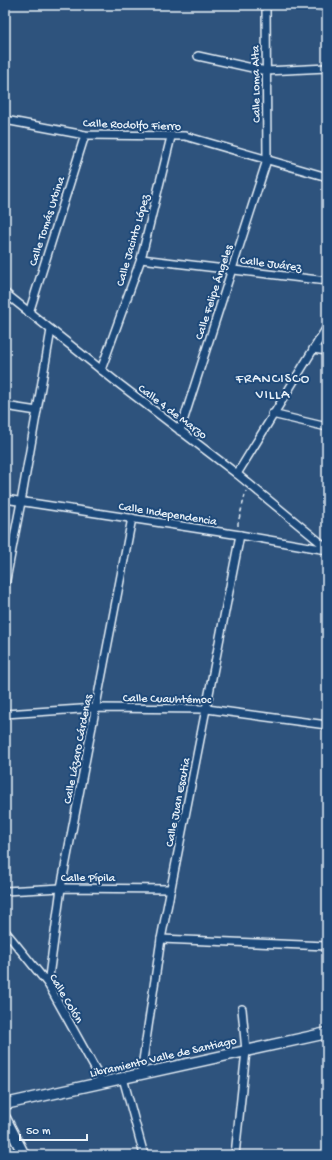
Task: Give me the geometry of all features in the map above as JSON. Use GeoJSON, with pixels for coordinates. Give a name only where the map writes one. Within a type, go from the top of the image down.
{"type":"FeatureCollection","features":[{"type":"Feature","properties":{"kind":"street","name":"Calle Loma Alta"},"geometry":{"type":"LineString","coordinates":[[266,5],[267,160]]}},
{"type":"Feature","properties":{"kind":"street"},"geometry":{"type":"LineString","coordinates":[[317,5],[327,7]]}},
{"type":"Feature","properties":{"kind":"street"},"geometry":{"type":"LineString","coordinates":[[198,56],[266,71],[327,68]]}},
{"type":"Feature","properties":{"kind":"street","name":"Calle Rodolfo Fierro"},"geometry":{"type":"LineString","coordinates":[[5,120],[85,135],[185,136],[327,177]]}},
{"type":"Feature","properties":{"kind":"street","name":"Calle Tomás Urbina"},"geometry":{"type":"LineString","coordinates":[[28,313],[85,135]]}},
{"type":"Feature","properties":{"kind":"street","name":"Calle Jacinto López"},"geometry":{"type":"LineString","coordinates":[[101,370],[141,259],[171,136]]}},
{"type":"Feature","properties":{"kind":"street","name":"Calle Felipe Ángeles"},"geometry":{"type":"LineString","coordinates":[[180,431],[267,160]]}},
{"type":"Feature","properties":{"kind":"street","name":"Calle Juárez"},"geometry":{"type":"LineString","coordinates":[[141,259],[327,280]]}},
{"type":"Feature","properties":{"kind":"street","name":"Calle 4 de Marzo"},"geometry":{"type":"LineString","coordinates":[[5,293],[28,313],[101,370],[237,474],[327,549]]}},
{"type":"Feature","properties":{"kind":"street"},"geometry":{"type":"LineString","coordinates":[[237,474],[272,414],[327,327]]}},
{"type":"Feature","properties":{"kind":"street"},"geometry":{"type":"LineString","coordinates":[[5,585],[21,502],[50,330]]}},
{"type":"Feature","properties":{"kind":"street"},"geometry":{"type":"LineString","coordinates":[[313,349],[327,351]]}},
{"type":"Feature","properties":{"kind":"street"},"geometry":{"type":"LineString","coordinates":[[5,406],[37,411]]}},
{"type":"Feature","properties":{"kind":"street"},"geometry":{"type":"LineString","coordinates":[[272,414],[327,427]]}},
{"type":"Feature","properties":{"kind":"street","name":"Calle Independencia"},"geometry":{"type":"LineString","coordinates":[[5,499],[327,549]]}},
{"type":"Feature","properties":{"kind":"street","name":"Calle Lázaro Cárdenas"},"geometry":{"type":"LineString","coordinates":[[48,984],[61,888],[132,518]]}},
{"type":"Feature","properties":{"kind":"street","name":"Calle Juan Escutia"},"geometry":{"type":"LineString","coordinates":[[141,1074],[161,938],[240,535]]}},
{"type":"Feature","properties":{"kind":"street","name":"Calle Cuauhtémoc"},"geometry":{"type":"LineString","coordinates":[[5,714],[96,708],[206,709],[327,725]]}},
{"type":"Feature","properties":{"kind":"street","name":"Calle Pípila"},"geometry":{"type":"LineString","coordinates":[[5,891],[61,888],[171,888]]}},
{"type":"Feature","properties":{"kind":"street","name":"Calle Colón"},"geometry":{"type":"LineString","coordinates":[[5,931],[48,984],[103,1083]]}},
{"type":"Feature","properties":{"kind":"street"},"geometry":{"type":"LineString","coordinates":[[161,938],[327,946]]}},
{"type":"Feature","properties":{"kind":"street"},"geometry":{"type":"LineString","coordinates":[[235,1155],[246,1051],[242,1009]]}},
{"type":"Feature","properties":{"kind":"street","name":"Libramiento Valle de Santiago"},"geometry":{"type":"LineString","coordinates":[[5,1104],[327,1033]]}},
{"type":"Feature","properties":{"kind":"street"},"geometry":{"type":"LineString","coordinates":[[123,1078],[144,1155]]}},
{"type":"Feature","properties":{"kind":"street"},"geometry":{"type":"LineString","coordinates":[[5,1118],[24,1155]]}},
{"type":"Feature","properties":{"kind":"path"},"geometry":{"type":"LineString","coordinates":[[240,535],[238,523],[248,483]]}},
{"type":"Feature","properties":{"kind":"district","name":"FRANCISCO VILLA"},"geometry":{"type":"Point","coordinates":[273,386]}}]}
